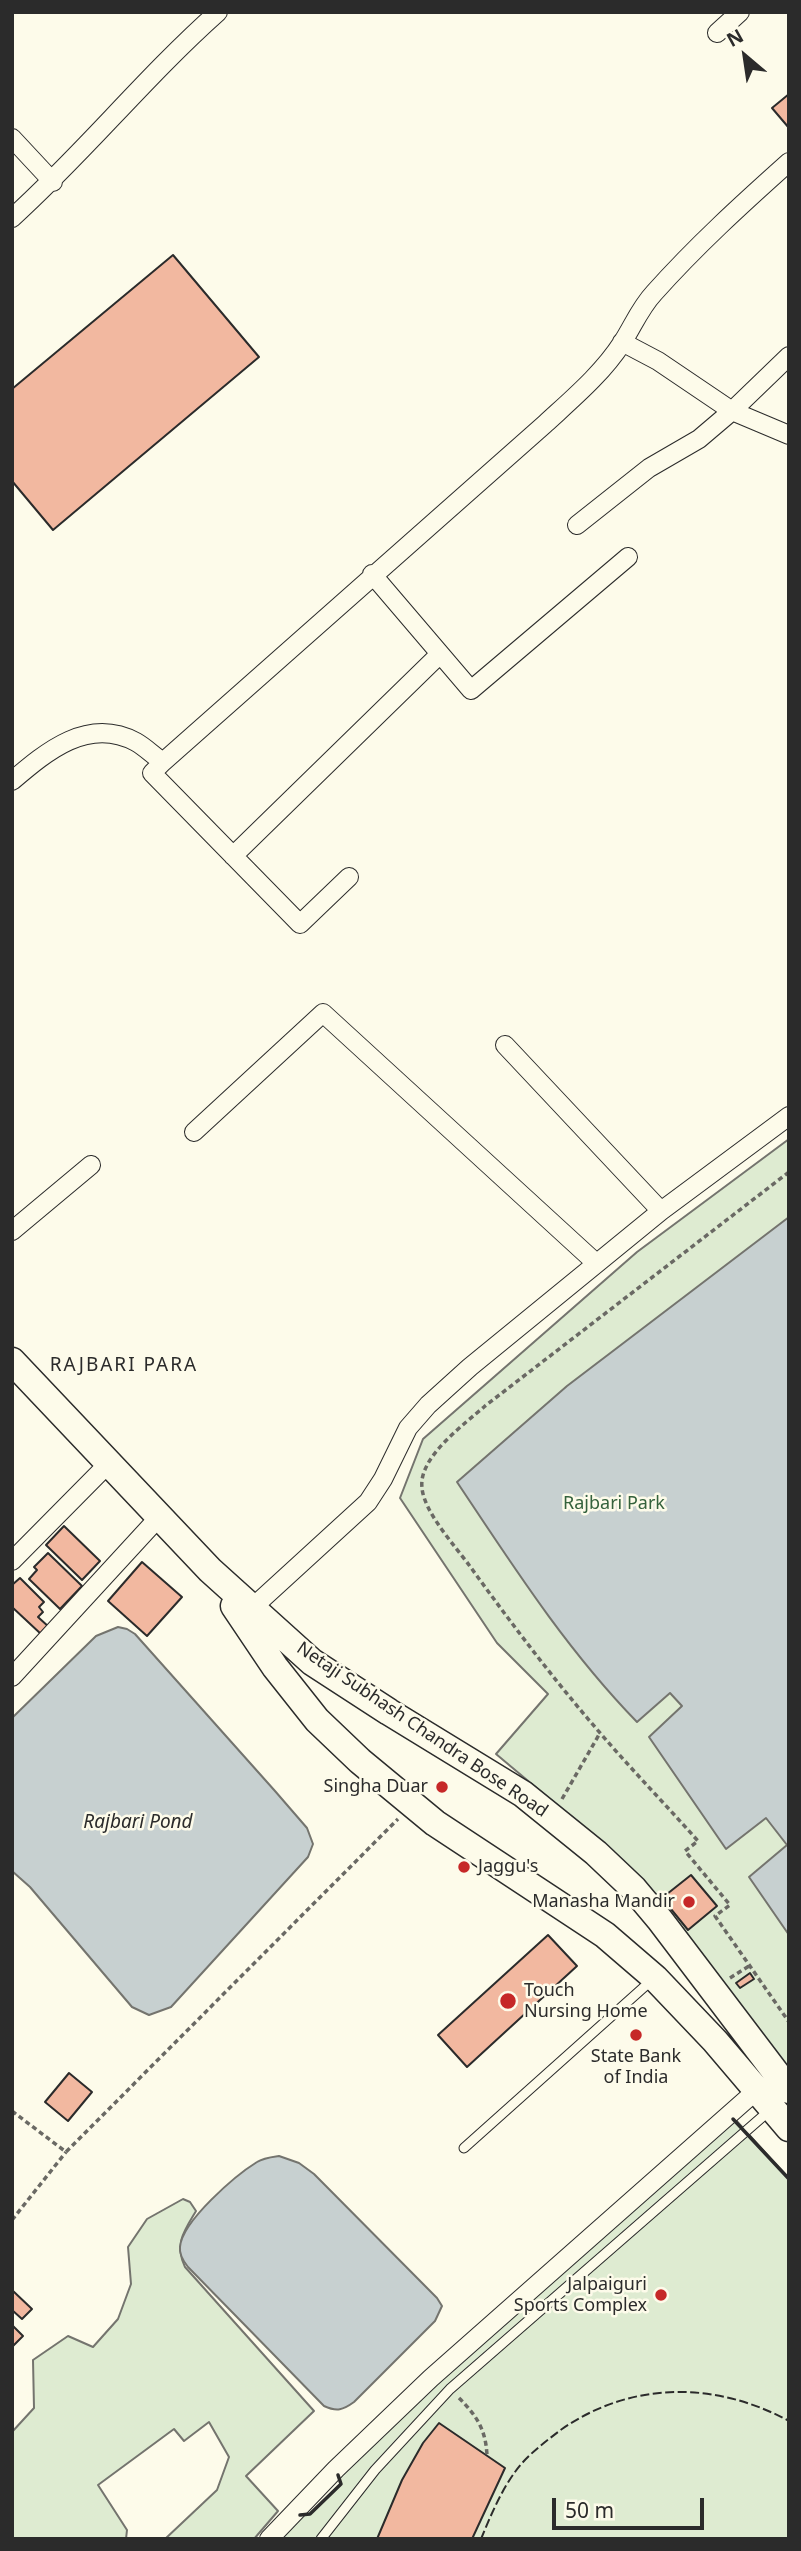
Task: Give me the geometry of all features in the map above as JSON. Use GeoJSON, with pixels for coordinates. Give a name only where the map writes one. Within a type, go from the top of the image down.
{"type":"FeatureCollection","features":[{"type":"Feature","properties":{"kind":"street"},"geometry":{"type":"LineString","coordinates":[[12,218],[53,182],[159,68],[218,12]]}},
{"type":"Feature","properties":{"kind":"street"},"geometry":{"type":"LineString","coordinates":[[717,33],[740,12]]}},
{"type":"Feature","properties":{"kind":"street"},"geometry":{"type":"LineString","coordinates":[[12,138],[53,182]]}},
{"type":"Feature","properties":{"kind":"street"},"geometry":{"type":"LineString","coordinates":[[349,877],[300,924],[152,773],[592,380],[622,342],[631,323],[652,295],[724,220],[789,162]]}},
{"type":"Feature","properties":{"kind":"street"},"geometry":{"type":"LineString","coordinates":[[622,342],[677,373],[732,411],[789,435]]}},
{"type":"Feature","properties":{"kind":"street"},"geometry":{"type":"LineString","coordinates":[[577,526],[649,468],[699,439],[789,356]]}},
{"type":"Feature","properties":{"kind":"street"},"geometry":{"type":"LineString","coordinates":[[372,575],[471,690],[628,557]]}},
{"type":"Feature","properties":{"kind":"street"},"geometry":{"type":"LineString","coordinates":[[233,856],[440,654]]}},
{"type":"Feature","properties":{"kind":"street"},"geometry":{"type":"LineString","coordinates":[[12,781],[58,745],[70,739],[97,734],[137,742],[163,762]]}},
{"type":"Feature","properties":{"kind":"street"},"geometry":{"type":"LineString","coordinates":[[194,1132],[323,1013],[596,1263]]}},
{"type":"Feature","properties":{"kind":"street"},"geometry":{"type":"LineString","coordinates":[[505,1045],[661,1211]]}},
{"type":"Feature","properties":{"kind":"street"},"geometry":{"type":"LineString","coordinates":[[251,1609],[368,1502],[383,1479],[408,1428],[428,1405],[596,1263],[789,1116]]}},
{"type":"Feature","properties":{"kind":"street"},"geometry":{"type":"LineString","coordinates":[[12,1231],[90,1164]]}},
{"type":"Feature","properties":{"kind":"street","name":"Netaji Subhash Chandra Bose Road"},"geometry":{"type":"LineString","coordinates":[[12,1361],[209,1570],[312,1662],[523,1794],[596,1853],[634,1889],[717,1987],[777,2104]]}},
{"type":"Feature","properties":{"kind":"street"},"geometry":{"type":"LineString","coordinates":[[12,1561],[110,1462]]}},
{"type":"Feature","properties":{"kind":"street"},"geometry":{"type":"LineString","coordinates":[[12,1677],[160,1516]]}},
{"type":"Feature","properties":{"kind":"street","name":"Netaji Subhash Chandra Bose Road"},"geometry":{"type":"LineString","coordinates":[[209,1570],[275,1667],[317,1720],[360,1761],[435,1823],[604,1935],[655,1978],[777,2104]]}},
{"type":"Feature","properties":{"kind":"street"},"geometry":{"type":"LineString","coordinates":[[269,2539],[431,2378],[777,2104]]}},
{"type":"Feature","properties":{"kind":"lane"},"geometry":{"type":"LineString","coordinates":[[464,2148],[655,1978]]}},
{"type":"Feature","properties":{"kind":"lane"},"geometry":{"type":"LineString","coordinates":[[321,2539],[374,2470],[450,2389],[777,2104]]}},
{"type":"Feature","properties":{"kind":"path"},"geometry":{"type":"LineString","coordinates":[[789,1172],[485,1406],[443,1444],[428,1464],[422,1488],[427,1503],[442,1528],[516,1629],[600,1733],[698,1841],[685,1850],[730,1905],[715,1916],[789,2022]]}},
{"type":"Feature","properties":{"kind":"path"},"geometry":{"type":"LineString","coordinates":[[558,1806],[600,1733]]}},
{"type":"Feature","properties":{"kind":"path"},"geometry":{"type":"LineString","coordinates":[[12,2220],[66,2151],[412,1805]]}},
{"type":"Feature","properties":{"kind":"path"},"geometry":{"type":"LineString","coordinates":[[717,1987],[749,1966]]}},
{"type":"Feature","properties":{"kind":"path"},"geometry":{"type":"LineString","coordinates":[[12,2111],[66,2151]]}},
{"type":"Feature","properties":{"kind":"path"},"geometry":{"type":"LineString","coordinates":[[450,2389],[475,2413],[486,2439],[487,2456]]}},
{"type":"Feature","properties":{"kind":"green space","name":"Rajbari Park"},"geometry":{"type":"Polygon","coordinates":[[[789,1139],[789,2077],[558,1806],[496,1754],[548,1694],[497,1643],[400,1498],[423,1439],[637,1252],[789,1139]]]}},
{"type":"Feature","properties":{"kind":"green space","name":"Jalpaiguri Sports Complex"},"geometry":{"type":"Polygon","coordinates":[[[734,2118],[789,2179],[789,2539],[275,2539],[302,2513],[310,2514],[341,2484],[338,2476],[400,2411],[734,2118]]]}},
{"type":"Feature","properties":{"kind":"green space"},"geometry":{"type":"Polygon","coordinates":[[[183,2199],[190,2202],[196,2211],[180,2244],[185,2267],[314,2411],[246,2476],[278,2511],[254,2539],[165,2539],[217,2490],[229,2457],[209,2422],[184,2441],[174,2429],[98,2485],[127,2530],[126,2539],[12,2539],[12,2432],[34,2408],[33,2360],[68,2336],[93,2347],[118,2319],[131,2284],[128,2247],[147,2219],[183,2199]]]}},
{"type":"Feature","properties":{"kind":"water"},"geometry":{"type":"Polygon","coordinates":[[[789,1217],[789,1935],[749,1877],[787,1845],[766,1818],[726,1849],[649,1737],[682,1706],[670,1693],[637,1722],[564,1636],[457,1482],[567,1386],[789,1217]]]}},
{"type":"Feature","properties":{"kind":"water","name":"Rajbari Pond"},"geometry":{"type":"Polygon","coordinates":[[[118,1627],[135,1634],[307,1828],[313,1844],[308,1857],[171,2007],[149,2015],[132,2007],[30,1887],[12,1871],[12,1718],[96,1636],[118,1627]]]}},
{"type":"Feature","properties":{"kind":"water"},"geometry":{"type":"Polygon","coordinates":[[[279,2156],[299,2163],[314,2174],[442,2306],[435,2321],[354,2402],[340,2409],[324,2406],[188,2267],[180,2252],[183,2236],[211,2200],[257,2162],[279,2156]]]}},
{"type":"Feature","properties":{"kind":"building"},"geometry":{"type":"Polygon","coordinates":[[[789,94],[789,128],[772,108],[789,94]]]}},
{"type":"Feature","properties":{"kind":"building"},"geometry":{"type":"Polygon","coordinates":[[[173,255],[259,357],[53,530],[12,481],[12,389],[173,255]]]}},
{"type":"Feature","properties":{"kind":"building"},"geometry":{"type":"Polygon","coordinates":[[[64,1526],[100,1561],[82,1580],[46,1545],[64,1526]]]}},
{"type":"Feature","properties":{"kind":"building"},"geometry":{"type":"Polygon","coordinates":[[[48,1553],[82,1586],[60,1609],[29,1579],[37,1570],[34,1567],[48,1553]]]}},
{"type":"Feature","properties":{"kind":"building"},"geometry":{"type":"Polygon","coordinates":[[[142,1562],[182,1597],[147,1636],[108,1601],[142,1562]]]}},
{"type":"Feature","properties":{"kind":"building"},"geometry":{"type":"Polygon","coordinates":[[[20,1578],[44,1602],[39,1607],[43,1612],[38,1617],[50,1628],[42,1635],[12,1607],[12,1585],[20,1578]]]}},
{"type":"Feature","properties":{"kind":"building","name":"Manasha Mandir"},"geometry":{"type":"Polygon","coordinates":[[[691,1875],[717,1906],[688,1930],[662,1898],[691,1875]]]}},
{"type":"Feature","properties":{"kind":"building","name":"Touch Nursing Home"},"geometry":{"type":"Polygon","coordinates":[[[548,1935],[577,1966],[467,2067],[438,2035],[548,1935]]]}},
{"type":"Feature","properties":{"kind":"building"},"geometry":{"type":"Polygon","coordinates":[[[750,1973],[754,1979],[740,1988],[736,1983],[750,1973]]]}},
{"type":"Feature","properties":{"kind":"building"},"geometry":{"type":"Polygon","coordinates":[[[69,2073],[92,2092],[68,2121],[45,2102],[69,2073]]]}},
{"type":"Feature","properties":{"kind":"building"},"geometry":{"type":"Polygon","coordinates":[[[12,2290],[32,2309],[22,2319],[12,2310],[12,2290]]]}},
{"type":"Feature","properties":{"kind":"building"},"geometry":{"type":"Polygon","coordinates":[[[12,2325],[23,2336],[12,2347],[12,2325]]]}},
{"type":"Feature","properties":{"kind":"building"},"geometry":{"type":"Polygon","coordinates":[[[439,2423],[505,2468],[472,2539],[377,2539],[402,2480],[423,2443],[439,2423]]]}},
{"type":"Feature","properties":{"kind":"fence"},"geometry":{"type":"LineString","coordinates":[[481,2539],[505,2487],[525,2460],[562,2429],[589,2413],[617,2402],[645,2395],[703,2393],[761,2408],[789,2421]]}},
{"type":"Feature","properties":{"kind":"wall"},"geometry":{"type":"LineString","coordinates":[[733,2119],[789,2179]]}},
{"type":"Feature","properties":{"kind":"wall"},"geometry":{"type":"LineString","coordinates":[[300,2515],[310,2514],[341,2484],[338,2475]]}},
{"type":"Feature","properties":{"kind":"place","name":"Singha Duar"},"geometry":{"type":"Point","coordinates":[442,1787]}},
{"type":"Feature","properties":{"kind":"place","name":"Jaggu's"},"geometry":{"type":"Point","coordinates":[464,1867]}},
{"type":"Feature","properties":{"kind":"place","name":"Manasha Mandir"},"geometry":{"type":"Point","coordinates":[689,1902]}},
{"type":"Feature","properties":{"kind":"place","name":"Touch Nursing Home"},"geometry":{"type":"Point","coordinates":[508,2001]}},
{"type":"Feature","properties":{"kind":"place","name":"State Bank of India"},"geometry":{"type":"Point","coordinates":[636,2035]}},
{"type":"Feature","properties":{"kind":"place","name":"Jalpaiguri Sports Complex"},"geometry":{"type":"Point","coordinates":[661,2295]}},
{"type":"Feature","properties":{"kind":"district","name":"RAJBARI PARA"},"geometry":{"type":"Point","coordinates":[124,1366]}}]}
